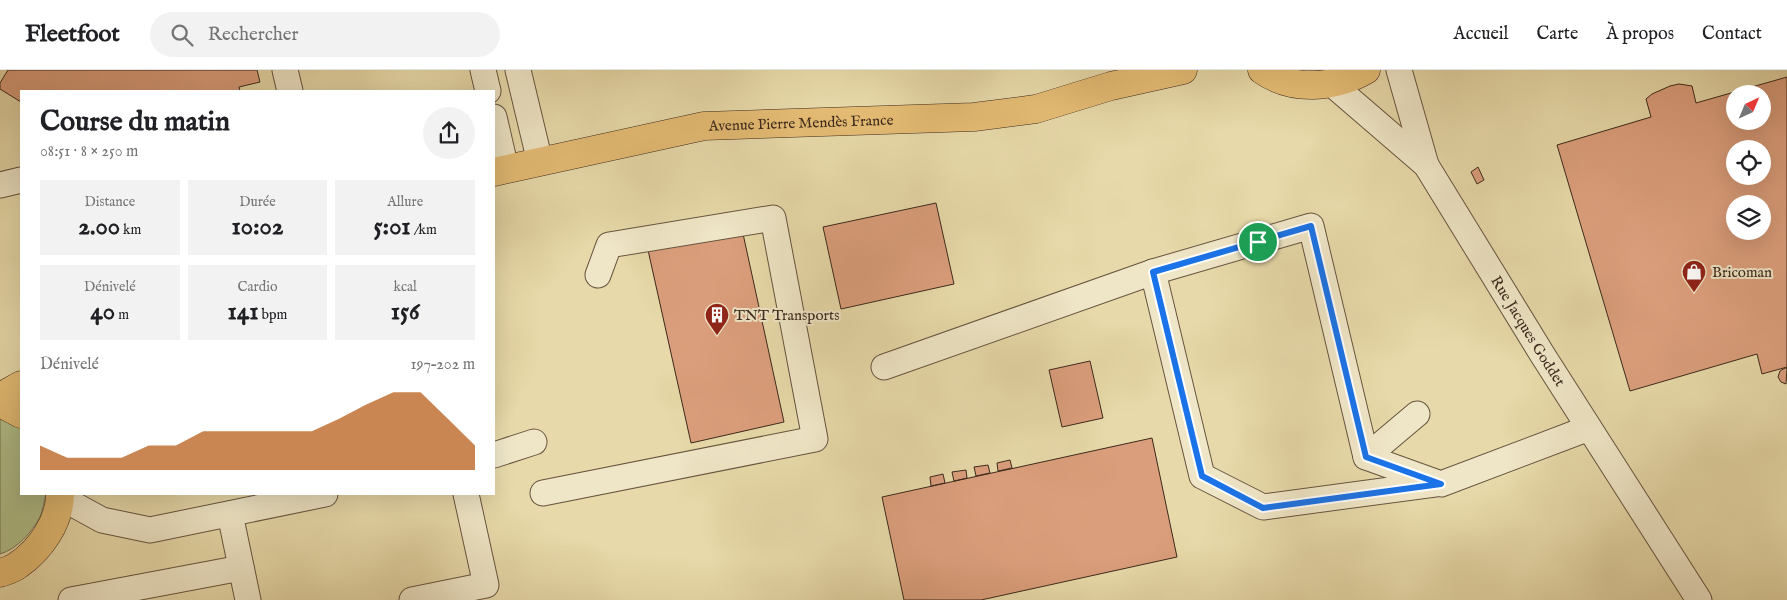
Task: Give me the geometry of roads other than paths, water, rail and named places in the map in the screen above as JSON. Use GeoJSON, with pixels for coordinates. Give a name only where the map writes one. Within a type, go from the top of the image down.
{"type":"FeatureCollection","features":[{"type":"Feature","properties":{"kind":"main road","name":"Avenue Pierre Mendès France"},"geometry":{"type":"LineString","coordinates":[[1111,86],[1138,70]]}},
{"type":"Feature","properties":{"kind":"main road","name":"Avenue Pierre Mendès France"},"geometry":{"type":"LineString","coordinates":[[500,171],[704,126],[974,117],[1036,109],[1111,86],[1183,70]]}},
{"type":"Feature","properties":{"kind":"main road"},"geometry":{"type":"LineString","coordinates":[[1262,70],[1269,75],[1300,85],[1332,84],[1354,77],[1366,70]]}},
{"type":"Feature","properties":{"kind":"main road"},"geometry":{"type":"LineString","coordinates":[[0,397],[20,386]]}},
{"type":"Feature","properties":{"kind":"main road"},"geometry":{"type":"LineString","coordinates":[[0,403],[20,413]]}},
{"type":"Feature","properties":{"kind":"main road"},"geometry":{"type":"LineString","coordinates":[[0,573],[17,566],[38,548],[53,524],[60,496]]}},
{"type":"Feature","properties":{"kind":"street"},"geometry":{"type":"LineString","coordinates":[[285,70],[290,90]]}},
{"type":"Feature","properties":{"kind":"street"},"geometry":{"type":"LineString","coordinates":[[483,70],[488,90]]}},
{"type":"Feature","properties":{"kind":"street"},"geometry":{"type":"LineString","coordinates":[[518,70],[540,162]]}},
{"type":"Feature","properties":{"kind":"street"},"geometry":{"type":"LineString","coordinates":[[1399,70],[1426,165]]}},
{"type":"Feature","properties":{"kind":"street","name":"Rue Jacques Goddet"},"geometry":{"type":"LineString","coordinates":[[1332,84],[1426,165],[1589,428],[1700,600]]}},
{"type":"Feature","properties":{"kind":"street"},"geometry":{"type":"LineString","coordinates":[[495,126],[500,171]]}},
{"type":"Feature","properties":{"kind":"street"},"geometry":{"type":"LineString","coordinates":[[0,185],[20,180]]}},
{"type":"Feature","properties":{"kind":"street"},"geometry":{"type":"LineString","coordinates":[[543,493],[815,439],[773,218],[609,245],[598,275]]}},
{"type":"Feature","properties":{"kind":"street"},"geometry":{"type":"LineString","coordinates":[[884,366],[1153,272],[1311,226],[1366,457]]}},
{"type":"Feature","properties":{"kind":"street"},"geometry":{"type":"LineString","coordinates":[[1153,272],[1202,476],[1263,508],[1441,484],[1589,428]]}},
{"type":"Feature","properties":{"kind":"street"},"geometry":{"type":"LineString","coordinates":[[1366,457],[1417,414]]}},
{"type":"Feature","properties":{"kind":"street"},"geometry":{"type":"LineString","coordinates":[[495,455],[534,442]]}},
{"type":"Feature","properties":{"kind":"street"},"geometry":{"type":"LineString","coordinates":[[1366,457],[1441,484]]}},
{"type":"Feature","properties":{"kind":"street"},"geometry":{"type":"LineString","coordinates":[[60,496],[102,520],[150,530],[230,514],[265,500],[315,495]]}},
{"type":"Feature","properties":{"kind":"street"},"geometry":{"type":"LineString","coordinates":[[412,600],[486,585],[466,495]]}},
{"type":"Feature","properties":{"kind":"street"},"geometry":{"type":"LineString","coordinates":[[230,514],[248,600]]}},
{"type":"Feature","properties":{"kind":"street"},"geometry":{"type":"LineString","coordinates":[[71,600],[241,568]]}},
{"type":"Feature","properties":{"kind":"place","name":"Bricoman"},"geometry":{"type":"Point","coordinates":[1694,293]}},
{"type":"Feature","properties":{"kind":"place","name":"TNT Transports"},"geometry":{"type":"Point","coordinates":[717,336]}}]}
